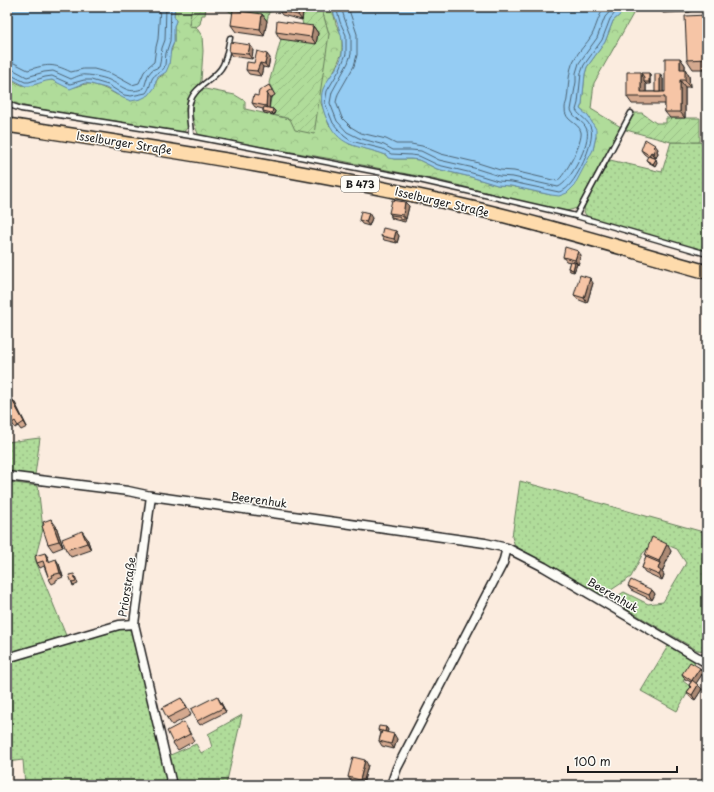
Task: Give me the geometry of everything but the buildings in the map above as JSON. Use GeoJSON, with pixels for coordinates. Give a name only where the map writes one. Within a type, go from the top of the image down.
{"type":"FeatureCollection","features":[{"type":"Feature","properties":{"kind":"main road","name":"Isselburger Straße"},"geometry":{"type":"LineString","coordinates":[[7,125],[244,162],[357,183],[468,207],[707,272]]}},
{"type":"Feature","properties":{"kind":"street","name":"Beerenhuk"},"geometry":{"type":"LineString","coordinates":[[7,476],[128,491],[152,496],[485,543],[507,548],[544,567],[707,663]]}},
{"type":"Feature","properties":{"kind":"street","name":"Priorstraße"},"geometry":{"type":"LineString","coordinates":[[7,658],[119,624],[134,624],[152,496]]}},
{"type":"Feature","properties":{"kind":"street"},"geometry":{"type":"LineString","coordinates":[[391,785],[397,768],[503,563],[507,548]]}},
{"type":"Feature","properties":{"kind":"street"},"geometry":{"type":"LineString","coordinates":[[134,624],[172,785]]}},
{"type":"Feature","properties":{"kind":"lane"},"geometry":{"type":"LineString","coordinates":[[191,136],[189,109],[190,101],[200,87],[219,71],[223,65],[230,38]]}},
{"type":"Feature","properties":{"kind":"lane"},"geometry":{"type":"LineString","coordinates":[[7,104],[22,109],[191,136],[420,180],[576,216],[707,254]]}},
{"type":"Feature","properties":{"kind":"lane"},"geometry":{"type":"LineString","coordinates":[[576,216],[631,113]]}},
{"type":"Feature","properties":{"kind":"green space"},"geometry":{"type":"Polygon","coordinates":[[[175,7],[192,7],[189,25],[196,27],[202,36],[203,51],[201,81],[188,99],[186,108],[188,127],[182,134],[28,107],[7,101],[7,76],[17,83],[26,86],[50,80],[71,87],[90,84],[106,89],[117,95],[155,87],[159,77],[163,75],[174,42],[174,26],[176,21],[174,15],[175,7]]]}},
{"type":"Feature","properties":{"kind":"green space"},"geometry":{"type":"Polygon","coordinates":[[[192,7],[211,7],[206,8],[205,15],[202,15],[200,24],[196,27],[189,26],[192,7]]]}},
{"type":"Feature","properties":{"kind":"green space"},"geometry":{"type":"Polygon","coordinates":[[[223,7],[321,7],[329,34],[314,134],[295,130],[290,119],[274,115],[275,111],[269,110],[271,98],[275,95],[269,83],[281,39],[304,31],[302,20],[303,12],[284,8],[269,12],[267,21],[238,17],[223,7]]]}},
{"type":"Feature","properties":{"kind":"green space"},"geometry":{"type":"Polygon","coordinates":[[[321,7],[332,7],[336,24],[342,36],[342,53],[323,90],[321,103],[329,125],[349,144],[381,153],[394,159],[419,160],[437,169],[497,185],[511,186],[551,195],[593,150],[596,136],[588,116],[580,109],[587,67],[605,42],[613,21],[622,13],[625,7],[637,7],[594,83],[591,109],[621,127],[577,208],[567,211],[560,211],[437,180],[332,159],[199,136],[194,123],[192,110],[195,98],[205,89],[235,95],[245,101],[245,109],[290,119],[329,34],[321,7]]]}},
{"type":"Feature","properties":{"kind":"green space"},"geometry":{"type":"Polygon","coordinates":[[[634,113],[642,113],[656,123],[666,123],[666,118],[700,118],[700,142],[671,142],[626,130],[634,113]]]}},
{"type":"Feature","properties":{"kind":"green space"},"geometry":{"type":"Polygon","coordinates":[[[671,142],[700,142],[707,147],[707,252],[588,218],[584,212],[585,204],[610,160],[662,172],[671,142]]]}},
{"type":"Feature","properties":{"kind":"green space"},"geometry":{"type":"Polygon","coordinates":[[[40,438],[35,475],[7,471],[7,442],[40,438]]]}},
{"type":"Feature","properties":{"kind":"green space"},"geometry":{"type":"Polygon","coordinates":[[[520,481],[707,533],[707,651],[697,650],[611,600],[624,592],[648,604],[663,602],[686,563],[677,549],[657,541],[643,553],[631,577],[602,596],[515,546],[512,537],[520,481]]]}},
{"type":"Feature","properties":{"kind":"green space"},"geometry":{"type":"Polygon","coordinates":[[[7,482],[38,486],[43,529],[35,559],[67,638],[7,655],[7,482]]]}},
{"type":"Feature","properties":{"kind":"green space"},"geometry":{"type":"Polygon","coordinates":[[[118,626],[127,627],[133,634],[169,785],[25,785],[23,760],[7,762],[7,663],[118,626]]]}},
{"type":"Feature","properties":{"kind":"green space"},"geometry":{"type":"Polygon","coordinates":[[[668,646],[696,661],[683,681],[691,687],[677,711],[641,691],[668,646]]]}},
{"type":"Feature","properties":{"kind":"green space"},"geometry":{"type":"Polygon","coordinates":[[[242,715],[226,785],[176,785],[168,756],[196,744],[201,753],[212,747],[208,734],[242,715]]]}},
{"type":"Feature","properties":{"kind":"water"},"geometry":{"type":"Polygon","coordinates":[[[7,7],[175,7],[174,15],[176,21],[174,26],[174,42],[171,49],[169,65],[166,72],[158,77],[155,87],[149,95],[141,99],[131,101],[106,88],[85,83],[70,89],[52,80],[25,86],[7,76],[7,7]]]}},
{"type":"Feature","properties":{"kind":"water"},"geometry":{"type":"Polygon","coordinates":[[[332,7],[625,7],[622,13],[613,21],[605,42],[587,67],[585,74],[582,104],[580,109],[588,116],[596,129],[596,136],[593,150],[574,186],[567,193],[559,196],[511,186],[497,185],[437,169],[419,160],[388,158],[386,155],[358,147],[343,140],[330,126],[325,115],[322,102],[323,89],[341,59],[343,48],[332,7]]]}}]}
